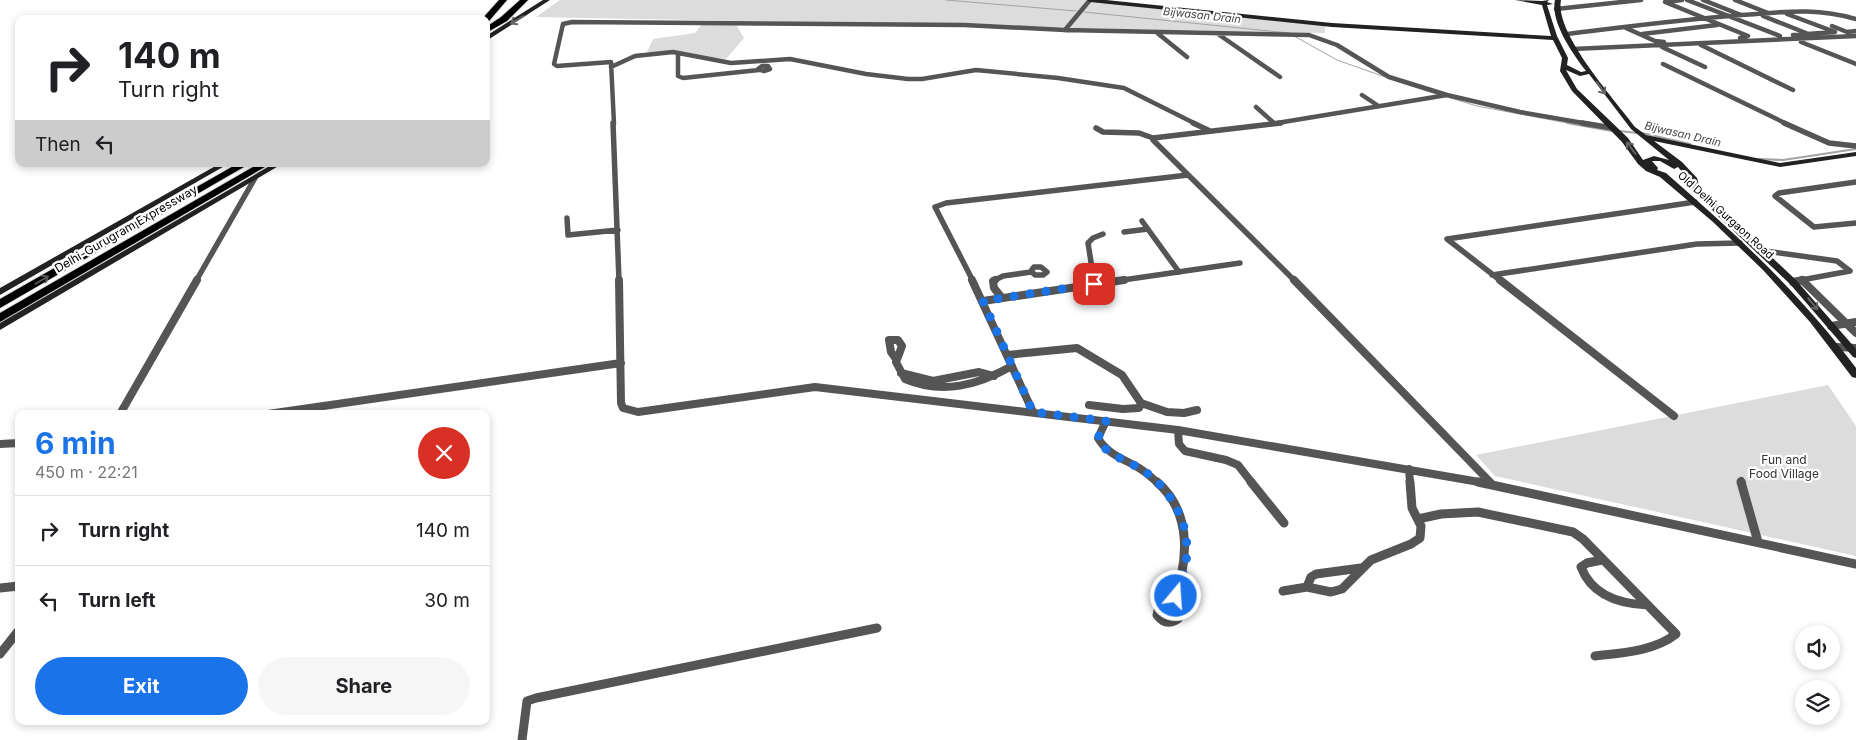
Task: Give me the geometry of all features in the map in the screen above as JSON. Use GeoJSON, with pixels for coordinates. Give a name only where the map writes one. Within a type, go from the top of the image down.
{"type":"FeatureCollection","features":[{"type":"Feature","properties":{"kind":"highway"},"geometry":{"type":"LineString","coordinates":[[489,15],[502,0]]}},
{"type":"Feature","properties":{"kind":"highway"},"geometry":{"type":"LineString","coordinates":[[490,29],[504,20],[524,0]]}},
{"type":"Feature","properties":{"kind":"highway","name":"Delhi-Gurugram Expressway"},"geometry":{"type":"LineString","coordinates":[[0,304],[239,167]]}},
{"type":"Feature","properties":{"kind":"highway","name":"Delhi-Gurugram Expressway"},"geometry":{"type":"LineString","coordinates":[[0,318],[260,167]]}},
{"type":"Feature","properties":{"kind":"main road"},"geometry":{"type":"LineString","coordinates":[[490,36],[547,0]]}},
{"type":"Feature","properties":{"kind":"main road"},"geometry":{"type":"LineString","coordinates":[[1090,0],[1325,23],[1554,37]]}},
{"type":"Feature","properties":{"kind":"main road"},"geometry":{"type":"LineString","coordinates":[[1110,0],[1171,8]]}},
{"type":"Feature","properties":{"kind":"main road"},"geometry":{"type":"LineString","coordinates":[[1171,8],[1178,0]]}},
{"type":"Feature","properties":{"kind":"main road"},"geometry":{"type":"LineString","coordinates":[[1518,0],[1557,5]]}},
{"type":"Feature","properties":{"kind":"main road","name":"Old Delhi Gurgaon Road"},"geometry":{"type":"LineString","coordinates":[[1545,2],[1554,37],[1565,58],[1563,71],[1574,90],[1632,147],[1641,162],[1649,169],[1662,175],[1695,202],[1740,243],[1802,305],[1856,375]]}},
{"type":"Feature","properties":{"kind":"main road","name":"Old Delhi Gurgaon Road"},"geometry":{"type":"LineString","coordinates":[[1557,5],[1573,49],[1609,99],[1642,135],[1679,164],[1694,180],[1696,188],[1758,250],[1797,281],[1831,326],[1854,350]]}},
{"type":"Feature","properties":{"kind":"main road"},"geometry":{"type":"LineString","coordinates":[[1564,66],[1580,74],[1590,72]]}},
{"type":"Feature","properties":{"kind":"main road"},"geometry":{"type":"LineString","coordinates":[[1642,135],[1780,165],[1856,154]]}},
{"type":"Feature","properties":{"kind":"main road"},"geometry":{"type":"LineString","coordinates":[[1662,175],[1647,160],[1657,158],[1670,163],[1696,188]]}},
{"type":"Feature","properties":{"kind":"main road"},"geometry":{"type":"LineString","coordinates":[[0,292],[219,167]]}},
{"type":"Feature","properties":{"kind":"main road"},"geometry":{"type":"LineString","coordinates":[[0,327],[273,167]]}},
{"type":"Feature","properties":{"kind":"street"},"geometry":{"type":"LineString","coordinates":[[1065,30],[1090,0]]}},
{"type":"Feature","properties":{"kind":"street"},"geometry":{"type":"LineString","coordinates":[[1557,5],[1642,0]]}},
{"type":"Feature","properties":{"kind":"street"},"geometry":{"type":"LineString","coordinates":[[1682,0],[1665,2],[1748,37]]}},
{"type":"Feature","properties":{"kind":"street"},"geometry":{"type":"LineString","coordinates":[[1687,0],[1780,36]]}},
{"type":"Feature","properties":{"kind":"street"},"geometry":{"type":"LineString","coordinates":[[1704,0],[1744,16]]}},
{"type":"Feature","properties":{"kind":"street"},"geometry":{"type":"LineString","coordinates":[[1735,0],[1772,14]]}},
{"type":"Feature","properties":{"kind":"street"},"geometry":{"type":"LineString","coordinates":[[1567,34],[1703,18],[1823,10],[1856,20]]}},
{"type":"Feature","properties":{"kind":"street"},"geometry":{"type":"LineString","coordinates":[[1795,12],[1845,31],[1856,31]]}},
{"type":"Feature","properties":{"kind":"street"},"geometry":{"type":"LineString","coordinates":[[1624,27],[1660,42],[1835,32],[1785,13]]}},
{"type":"Feature","properties":{"kind":"street"},"geometry":{"type":"LineString","coordinates":[[1806,16],[1826,14],[1856,24]]}},
{"type":"Feature","properties":{"kind":"street"},"geometry":{"type":"LineString","coordinates":[[1759,15],[1809,34]]}},
{"type":"Feature","properties":{"kind":"street"},"geometry":{"type":"LineString","coordinates":[[1615,130],[1531,114],[1417,87],[1385,75],[1333,42],[1320,36],[964,26],[587,21],[563,24],[555,66],[611,62],[618,230],[621,403],[622,408],[629,411],[638,412],[815,387],[1106,421],[1178,430],[1491,484],[1856,564]]}},
{"type":"Feature","properties":{"kind":"street"},"geometry":{"type":"LineString","coordinates":[[1640,34],[1719,25]]}},
{"type":"Feature","properties":{"kind":"street"},"geometry":{"type":"LineString","coordinates":[[1156,32],[1186,56]]}},
{"type":"Feature","properties":{"kind":"street"},"geometry":{"type":"LineString","coordinates":[[1218,34],[1280,77]]}},
{"type":"Feature","properties":{"kind":"street"},"geometry":{"type":"LineString","coordinates":[[1573,49],[1856,36]]}},
{"type":"Feature","properties":{"kind":"street"},"geometry":{"type":"LineString","coordinates":[[1796,40],[1856,64]]}},
{"type":"Feature","properties":{"kind":"street"},"geometry":{"type":"LineString","coordinates":[[1699,44],[1793,90]]}},
{"type":"Feature","properties":{"kind":"street"},"geometry":{"type":"LineString","coordinates":[[1660,46],[1705,66]]}},
{"type":"Feature","properties":{"kind":"street"},"geometry":{"type":"LineString","coordinates":[[611,67],[635,56],[678,53],[731,62],[790,59],[866,74],[908,79],[922,79],[982,70],[1118,86],[1210,130]]}},
{"type":"Feature","properties":{"kind":"street"},"geometry":{"type":"LineString","coordinates":[[678,53],[678,76],[683,78],[759,70]]}},
{"type":"Feature","properties":{"kind":"street"},"geometry":{"type":"LineString","coordinates":[[1663,64],[1816,138],[1856,146]]}},
{"type":"Feature","properties":{"kind":"street"},"geometry":{"type":"LineString","coordinates":[[1362,95],[1377,106]]}},
{"type":"Feature","properties":{"kind":"street"},"geometry":{"type":"LineString","coordinates":[[1096,128],[1103,132],[1139,133],[1153,138],[1274,123],[1447,95]]}},
{"type":"Feature","properties":{"kind":"street"},"geometry":{"type":"LineString","coordinates":[[1256,107],[1274,123]]}},
{"type":"Feature","properties":{"kind":"street"},"geometry":{"type":"LineString","coordinates":[[1153,138],[1343,329],[1491,484]]}},
{"type":"Feature","properties":{"kind":"street"},"geometry":{"type":"LineString","coordinates":[[1033,412],[983,301],[934,210],[935,207],[946,203],[1188,174]]}},
{"type":"Feature","properties":{"kind":"street"},"geometry":{"type":"LineString","coordinates":[[122,410],[255,178]]}},
{"type":"Feature","properties":{"kind":"street"},"geometry":{"type":"LineString","coordinates":[[1856,182],[1779,193],[1775,196],[1814,227],[1856,223]]}},
{"type":"Feature","properties":{"kind":"street"},"geometry":{"type":"LineString","coordinates":[[1674,416],[1447,239],[1695,202]]}},
{"type":"Feature","properties":{"kind":"street"},"geometry":{"type":"LineString","coordinates":[[568,218],[568,235],[618,230]]}},
{"type":"Feature","properties":{"kind":"street"},"geometry":{"type":"LineString","coordinates":[[1142,221],[1180,272]]}},
{"type":"Feature","properties":{"kind":"street"},"geometry":{"type":"LineString","coordinates":[[1124,232],[1148,229]]}},
{"type":"Feature","properties":{"kind":"street"},"geometry":{"type":"LineString","coordinates":[[1094,284],[1088,243],[1093,238],[1103,234]]}},
{"type":"Feature","properties":{"kind":"street"},"geometry":{"type":"LineString","coordinates":[[1492,275],[1697,244],[1740,243]]}},
{"type":"Feature","properties":{"kind":"street"},"geometry":{"type":"LineString","coordinates":[[1758,250],[1795,257],[1837,261],[1850,271],[1797,281]]}},
{"type":"Feature","properties":{"kind":"street"},"geometry":{"type":"LineString","coordinates":[[983,301],[1240,263]]}},
{"type":"Feature","properties":{"kind":"street"},"geometry":{"type":"LineString","coordinates":[[1002,298],[993,286],[993,280],[1003,276],[1031,272]]}},
{"type":"Feature","properties":{"kind":"street"},"geometry":{"type":"LineString","coordinates":[[1797,281],[1847,323],[1856,333]]}},
{"type":"Feature","properties":{"kind":"street"},"geometry":{"type":"LineString","coordinates":[[1831,326],[1856,322]]}},
{"type":"Feature","properties":{"kind":"street"},"geometry":{"type":"LineString","coordinates":[[1007,355],[1077,348],[1122,375],[1141,403],[1167,412],[1184,413],[1198,410]]}},
{"type":"Feature","properties":{"kind":"street"},"geometry":{"type":"LineString","coordinates":[[1837,348],[1854,350]]}},
{"type":"Feature","properties":{"kind":"street"},"geometry":{"type":"LineString","coordinates":[[896,359],[901,373],[933,381],[979,372],[994,376],[1012,366]]}},
{"type":"Feature","properties":{"kind":"street"},"geometry":{"type":"LineString","coordinates":[[296,410],[621,363]]}},
{"type":"Feature","properties":{"kind":"street"},"geometry":{"type":"LineString","coordinates":[[1089,405],[1133,410],[1139,408],[1141,403]]}},
{"type":"Feature","properties":{"kind":"street"},"geometry":{"type":"LineString","coordinates":[[1106,421],[1098,438],[1103,447],[1150,476],[1167,494],[1182,522],[1186,536],[1186,564],[1183,580],[1172,606]]}},
{"type":"Feature","properties":{"kind":"street"},"geometry":{"type":"LineString","coordinates":[[1178,430],[1179,444],[1186,451],[1226,460],[1238,465],[1284,524]]}},
{"type":"Feature","properties":{"kind":"street"},"geometry":{"type":"LineString","coordinates":[[0,444],[15,443]]}},
{"type":"Feature","properties":{"kind":"street"},"geometry":{"type":"LineString","coordinates":[[1283,592],[1307,586],[1331,592],[1336,591],[1348,584],[1361,568],[1371,560],[1418,541],[1422,530],[1412,508],[1409,469]]}},
{"type":"Feature","properties":{"kind":"street"},"geometry":{"type":"LineString","coordinates":[[1741,481],[1758,542]]}},
{"type":"Feature","properties":{"kind":"street"},"geometry":{"type":"LineString","coordinates":[[1418,519],[1441,514],[1478,512],[1578,534],[1676,634],[1673,638],[1620,652],[1595,656]]}},
{"type":"Feature","properties":{"kind":"street"},"geometry":{"type":"LineString","coordinates":[[1602,560],[1583,564],[1581,567],[1582,572],[1602,594],[1623,604],[1648,605]]}},
{"type":"Feature","properties":{"kind":"street"},"geometry":{"type":"LineString","coordinates":[[1307,586],[1311,577],[1316,574],[1361,568]]}},
{"type":"Feature","properties":{"kind":"street"},"geometry":{"type":"LineString","coordinates":[[0,588],[15,586]]}},
{"type":"Feature","properties":{"kind":"street"},"geometry":{"type":"LineString","coordinates":[[522,740],[527,701],[536,698],[877,628]]}},
{"type":"Feature","properties":{"kind":"street"},"geometry":{"type":"LineString","coordinates":[[0,654],[15,635]]}},
{"type":"Feature","properties":{"kind":"green space"},"geometry":{"type":"Polygon","coordinates":[[[560,0],[1093,0],[1325,25],[1325,33],[536,17],[560,0]]]}},
{"type":"Feature","properties":{"kind":"green space"},"geometry":{"type":"Polygon","coordinates":[[[702,24],[736,24],[744,38],[726,59],[647,52],[653,39],[695,33],[702,24]]]}},
{"type":"Feature","properties":{"kind":"green space","name":"Fun and Food Village"},"geometry":{"type":"Polygon","coordinates":[[[1828,385],[1856,426],[1856,556],[1495,476],[1476,455],[1828,385]]]}},
{"type":"Feature","properties":{"kind":"waterway","name":"Bijwasan Drain"},"geometry":{"type":"LineString","coordinates":[[946,0],[1076,11]]}},
{"type":"Feature","properties":{"kind":"waterway","name":"Bijwasan Drain"},"geometry":{"type":"LineString","coordinates":[[1084,12],[1289,33]]}},
{"type":"Feature","properties":{"kind":"waterway","name":"Bijwasan Drain"},"geometry":{"type":"LineString","coordinates":[[1294,36],[1337,60],[1388,78]]}},
{"type":"Feature","properties":{"kind":"waterway","name":"Bijwasan Drain"},"geometry":{"type":"LineString","coordinates":[[1396,81],[1436,94]]}},
{"type":"Feature","properties":{"kind":"waterway","name":"Bijwasan Drain"},"geometry":{"type":"LineString","coordinates":[[1447,97],[1477,106],[1573,124]]}},
{"type":"Feature","properties":{"kind":"waterway","name":"Bijwasan Drain"},"geometry":{"type":"LineString","coordinates":[[1567,123],[1612,131]]}},
{"type":"Feature","properties":{"kind":"waterway","name":"Bijwasan Drain"},"geometry":{"type":"LineString","coordinates":[[1620,131],[1637,133]]}},
{"type":"Feature","properties":{"kind":"waterway","name":"Bijwasan Drain"},"geometry":{"type":"LineString","coordinates":[[1642,133],[1690,144]]}},
{"type":"Feature","properties":{"kind":"waterway","name":"Bijwasan Drain"},"geometry":{"type":"LineString","coordinates":[[1759,159],[1783,160],[1856,149]]}},
{"type":"Feature","properties":{"kind":"route"},"geometry":{"type":"LineString","coordinates":[[1094,284],[983,301],[1033,412],[1106,421],[1098,438],[1103,447],[1144,471],[1167,494],[1182,522],[1186,536],[1186,564],[1183,580],[1176,596]]}}]}
